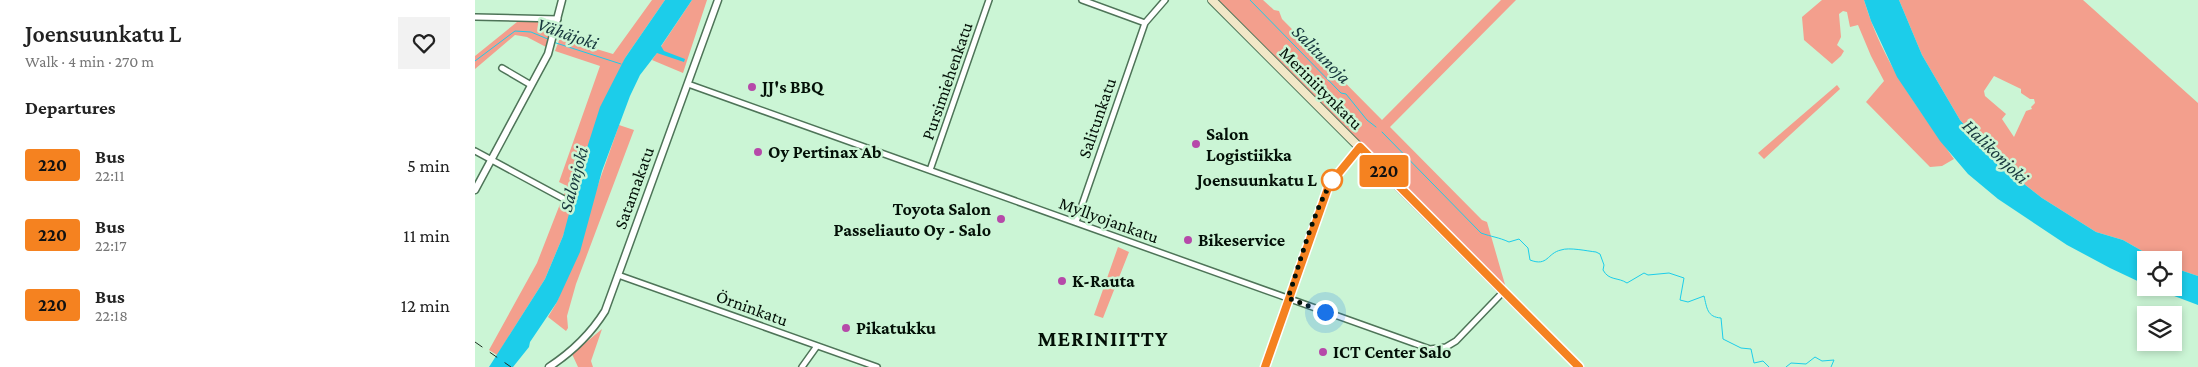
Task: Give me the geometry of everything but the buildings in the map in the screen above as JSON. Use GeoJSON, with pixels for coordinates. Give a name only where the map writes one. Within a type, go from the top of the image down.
{"type":"FeatureCollection","features":[{"type":"Feature","properties":{"kind":"main road","name":"Meriniitynkatu"},"geometry":{"type":"LineString","coordinates":[[1212,0],[1579,367]]}},
{"type":"Feature","properties":{"kind":"street"},"geometry":{"type":"LineString","coordinates":[[475,190],[551,46],[562,0]]}},
{"type":"Feature","properties":{"kind":"street","name":"Satamakatu"},"geometry":{"type":"LineString","coordinates":[[549,367],[575,348],[595,326],[605,311],[718,0]]}},
{"type":"Feature","properties":{"kind":"street","name":"Pursimiehenkatu"},"geometry":{"type":"LineString","coordinates":[[930,170],[989,0]]}},
{"type":"Feature","properties":{"kind":"street"},"geometry":{"type":"LineString","coordinates":[[1082,0],[1145,23],[1165,0]]}},
{"type":"Feature","properties":{"kind":"street"},"geometry":{"type":"LineString","coordinates":[[475,17],[558,20]]}},
{"type":"Feature","properties":{"kind":"street","name":"Salitunkatu"},"geometry":{"type":"LineString","coordinates":[[1076,222],[1145,23]]}},
{"type":"Feature","properties":{"kind":"street"},"geometry":{"type":"LineString","coordinates":[[502,68],[531,85]]}},
{"type":"Feature","properties":{"kind":"street","name":"Myllyojankatu"},"geometry":{"type":"LineString","coordinates":[[688,84],[1430,349],[1446,347],[1456,341],[1504,291]]}},
{"type":"Feature","properties":{"kind":"street"},"geometry":{"type":"LineString","coordinates":[[1265,367],[1329,185],[1360,147]]}},
{"type":"Feature","properties":{"kind":"street"},"geometry":{"type":"LineString","coordinates":[[475,151],[564,200]]}},
{"type":"Feature","properties":{"kind":"street","name":"Örninkatu"},"geometry":{"type":"LineString","coordinates":[[618,275],[877,367]]}},
{"type":"Feature","properties":{"kind":"street"},"geometry":{"type":"LineString","coordinates":[[802,367],[817,346]]}},
{"type":"Feature","properties":{"kind":"shaded area"},"geometry":{"type":"Polygon","coordinates":[[[652,0],[665,0],[625,58],[563,236],[545,279],[497,355],[489,350],[537,263],[567,186],[559,182],[600,66],[555,51],[560,38],[613,54],[652,0]]]}},
{"type":"Feature","properties":{"kind":"shaded area"},"geometry":{"type":"Polygon","coordinates":[[[692,0],[707,0],[683,73],[652,60],[692,0]]]}},
{"type":"Feature","properties":{"kind":"shaded area"},"geometry":{"type":"Polygon","coordinates":[[[1217,0],[1263,0],[1274,10],[1279,11],[1282,19],[1382,120],[1501,0],[1516,0],[1390,127],[1482,220],[1487,222],[1506,288],[1217,0]]]}},
{"type":"Feature","properties":{"kind":"shaded area"},"geometry":{"type":"Polygon","coordinates":[[[1822,0],[1864,0],[1881,44],[1902,84],[1954,159],[1942,166],[1930,167],[1866,102],[1884,81],[1858,25],[1850,27],[1847,12],[1843,11],[1839,14],[1841,37],[1837,45],[1844,51],[1832,64],[1804,40],[1802,17],[1822,0]]]}},
{"type":"Feature","properties":{"kind":"shaded area"},"geometry":{"type":"Polygon","coordinates":[[[1899,0],[2083,0],[2198,103],[2198,276],[2182,271],[2182,251],[2142,251],[2123,240],[2096,232],[2042,198],[2001,166],[1960,120],[1922,55],[1899,0]],[[1994,76],[1984,91],[1985,96],[2006,114],[2002,119],[2014,137],[2026,111],[2032,109],[2031,107],[2035,103],[2034,99],[2030,99],[2021,93],[2021,89],[1994,76]]]}},
{"type":"Feature","properties":{"kind":"shaded area"},"geometry":{"type":"Polygon","coordinates":[[[517,22],[547,22],[553,30],[546,47],[527,37],[515,35],[475,69],[475,56],[517,22]]]}},
{"type":"Feature","properties":{"kind":"shaded area"},"geometry":{"type":"Polygon","coordinates":[[[1837,85],[1840,89],[1764,159],[1758,153],[1837,85]]]}},
{"type":"Feature","properties":{"kind":"shaded area"},"geometry":{"type":"Polygon","coordinates":[[[619,125],[634,130],[576,284],[567,316],[568,328],[566,331],[548,317],[557,302],[619,125]]]}},
{"type":"Feature","properties":{"kind":"shaded area"},"geometry":{"type":"Polygon","coordinates":[[[1118,247],[1129,252],[1103,318],[1094,315],[1118,247]]]}},
{"type":"Feature","properties":{"kind":"shaded area"},"geometry":{"type":"Polygon","coordinates":[[[602,329],[591,361],[593,367],[578,367],[572,354],[602,329]]]}},
{"type":"Feature","properties":{"kind":"water"},"geometry":{"type":"Polygon","coordinates":[[[665,0],[692,0],[661,46],[664,51],[685,59],[684,62],[657,53],[640,75],[630,96],[602,171],[580,252],[557,302],[530,342],[529,347],[513,367],[489,367],[545,279],[563,236],[600,107],[625,58],[665,0]]]}},
{"type":"Feature","properties":{"kind":"water"},"geometry":{"type":"Polygon","coordinates":[[[1864,0],[1899,0],[1922,55],[1960,120],[2001,166],[2042,198],[2096,232],[2123,240],[2142,251],[2137,251],[2137,281],[2067,245],[1998,199],[1968,174],[1940,141],[1897,77],[1871,21],[1864,0]]]}},
{"type":"Feature","properties":{"kind":"water"},"geometry":{"type":"Polygon","coordinates":[[[2182,271],[2198,276],[2198,305],[2174,296],[2182,296],[2182,271]]]}},
{"type":"Feature","properties":{"kind":"waterway","name":"Salitunoja"},"geometry":{"type":"LineString","coordinates":[[1250,0],[1341,93],[1346,94],[1367,120],[1376,127]]}},
{"type":"Feature","properties":{"kind":"waterway","name":"Vähäjoki"},"geometry":{"type":"LineString","coordinates":[[475,61],[515,31],[531,32],[550,40]]}},
{"type":"Feature","properties":{"kind":"waterway","name":"Vähäjoki"},"geometry":{"type":"LineString","coordinates":[[553,42],[621,64]]}},
{"type":"Feature","properties":{"kind":"waterway","name":"Salitunoja"},"geometry":{"type":"LineString","coordinates":[[1382,132],[1481,233],[1509,242],[1519,239],[1528,248],[1530,260],[1536,262],[1544,261],[1556,252],[1564,249],[1596,252],[1600,254],[1605,273],[1627,283],[1644,273],[1648,275],[1669,273],[1684,278],[1680,300],[1688,302],[1704,296],[1710,314],[1721,318],[1723,339],[1741,348],[1751,349],[1754,363],[1763,361],[1769,367]]}},
{"type":"Feature","properties":{"kind":"waterway","name":"Salitunoja"},"geometry":{"type":"LineString","coordinates":[[1786,367],[1791,363],[1806,364],[1815,357],[1822,361],[1834,360],[1831,367]]}},
{"type":"Feature","properties":{"kind":"railway"},"geometry":{"type":"LineString","coordinates":[[475,342],[511,367]]}},
{"type":"Feature","properties":{"kind":"bus line","name":"220"},"geometry":{"type":"LineString","coordinates":[[1265,367],[1314,223],[1329,185],[1353,158],[1360,147],[1579,367]]}},
{"type":"Feature","properties":{"kind":"place","name":"JJ's BBQ"},"geometry":{"type":"Point","coordinates":[752,87]}},
{"type":"Feature","properties":{"kind":"place","name":"Salon Logistiikka"},"geometry":{"type":"Point","coordinates":[1196,144]}},
{"type":"Feature","properties":{"kind":"place","name":"Oy Pertinax Ab"},"geometry":{"type":"Point","coordinates":[758,152]}},
{"type":"Feature","properties":{"kind":"place","name":"Joensuunkatu L"},"geometry":{"type":"Point","coordinates":[1332,180]}},
{"type":"Feature","properties":{"kind":"place","name":"Toyota Salon Passeliauto Oy - Salo"},"geometry":{"type":"Point","coordinates":[1001,219]}},
{"type":"Feature","properties":{"kind":"place","name":"Bikeservice"},"geometry":{"type":"Point","coordinates":[1188,240]}},
{"type":"Feature","properties":{"kind":"place","name":"K-Rauta"},"geometry":{"type":"Point","coordinates":[1062,281]}},
{"type":"Feature","properties":{"kind":"place","name":"Pikatukku"},"geometry":{"type":"Point","coordinates":[846,328]}},
{"type":"Feature","properties":{"kind":"place","name":"ICT Center Salo"},"geometry":{"type":"Point","coordinates":[1323,352]}},
{"type":"Feature","properties":{"kind":"district","name":"MERINIITTY"},"geometry":{"type":"Point","coordinates":[1103,338]}},
{"type":"Feature","properties":{"kind":"route"},"geometry":{"type":"LineString","coordinates":[[1325,312],[1288,298],[1314,223],[1329,185],[1335,177],[1332,180]]}},
{"type":"Feature","properties":{"kind":"water label","name":"Halikonjoki"},"geometry":{"type":"Point","coordinates":[1996,151]}},
{"type":"Feature","properties":{"kind":"water label","name":"Salonjoki"},"geometry":{"type":"Point","coordinates":[573,179]}}]}
